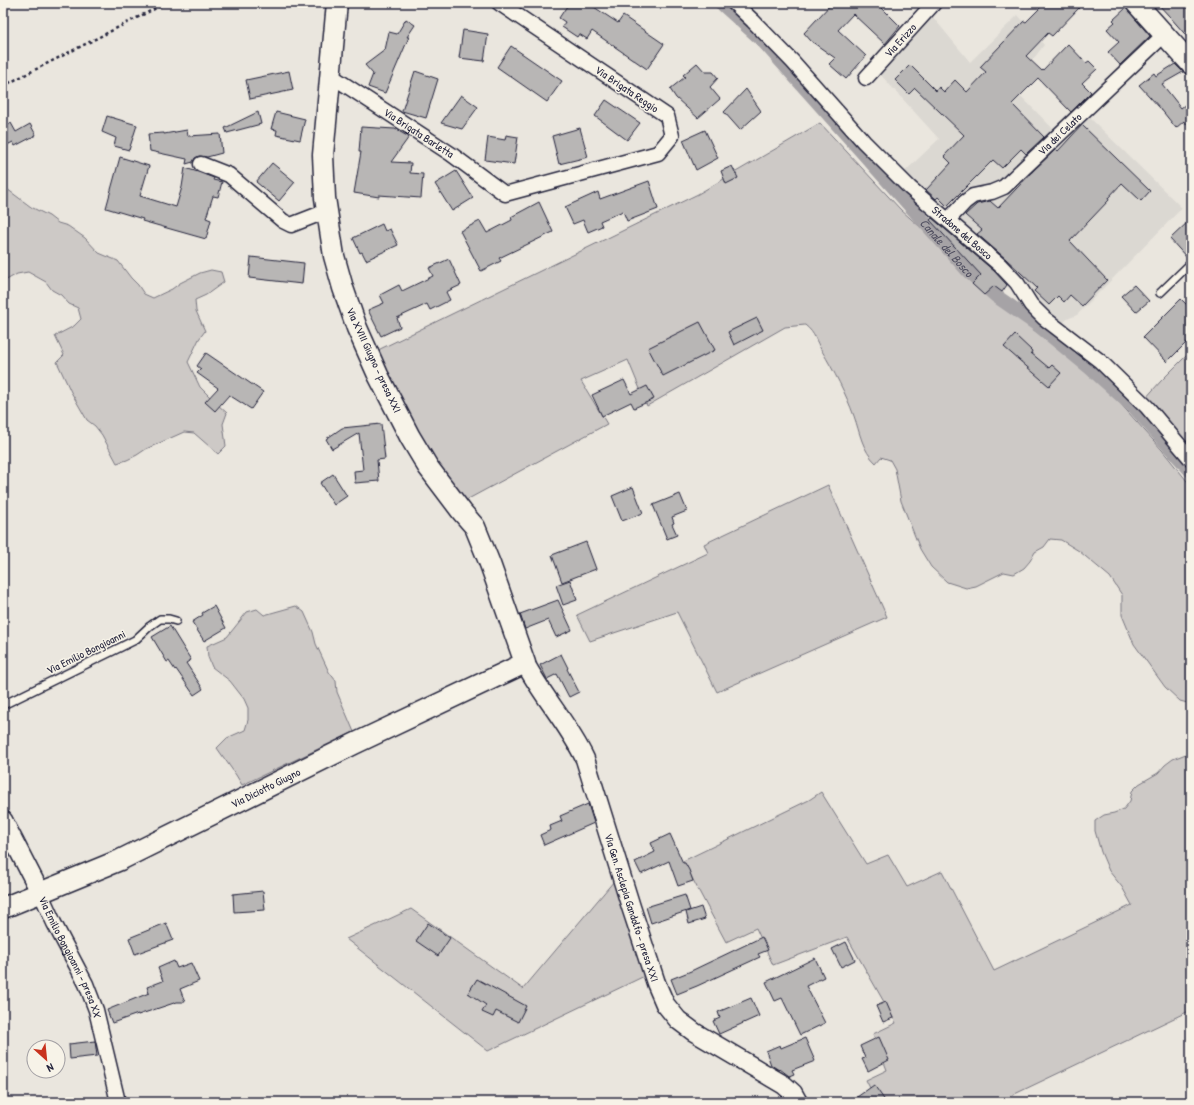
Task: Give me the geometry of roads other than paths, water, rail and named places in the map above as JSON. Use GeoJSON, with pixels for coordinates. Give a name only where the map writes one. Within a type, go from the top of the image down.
{"type":"FeatureCollection","features":[{"type":"Feature","properties":{"kind":"main road","name":"Via XVIII Giugno - presa XXI"},"geometry":{"type":"LineString","coordinates":[[337,3],[323,156],[323,175],[334,256],[339,275],[357,328],[378,375],[410,437],[428,468],[462,512],[475,526],[525,663]]}},
{"type":"Feature","properties":{"kind":"main road"},"geometry":{"type":"LineString","coordinates":[[1136,3],[1191,64]]}},
{"type":"Feature","properties":{"kind":"main road","name":"Via Diciotto Giugno"},"geometry":{"type":"LineString","coordinates":[[3,908],[120,860],[347,748],[525,663]]}},
{"type":"Feature","properties":{"kind":"street","name":"Via Brigata Reggio"},"geometry":{"type":"LineString","coordinates":[[499,3],[667,116],[672,136],[658,153],[505,194]]}},
{"type":"Feature","properties":{"kind":"street","name":"Stradone del Bosco"},"geometry":{"type":"LineString","coordinates":[[734,3],[793,62],[864,142],[910,188],[1000,265],[1017,283],[1030,305],[1044,318],[1100,361],[1147,407],[1191,459]]}},
{"type":"Feature","properties":{"kind":"street","name":"Via Erizzo"},"geometry":{"type":"LineString","coordinates":[[866,78],[934,3]]}},
{"type":"Feature","properties":{"kind":"street","name":"Via dei Celato"},"geometry":{"type":"LineString","coordinates":[[948,220],[965,202],[973,196],[992,192],[1004,187],[1165,34]]}},
{"type":"Feature","properties":{"kind":"street","name":"Via Brigata Barletta"},"geometry":{"type":"LineString","coordinates":[[330,75],[451,154],[505,194]]}},
{"type":"Feature","properties":{"kind":"street"},"geometry":{"type":"LineString","coordinates":[[201,164],[229,175],[283,222],[291,225],[327,212]]}},
{"type":"Feature","properties":{"kind":"street","name":"Via Gen. Asclepia Gandolfo - presa XXI"},"geometry":{"type":"LineString","coordinates":[[525,663],[535,681],[577,742],[585,759],[638,930],[656,983],[665,1004],[678,1020],[694,1032],[784,1085],[798,1102]]}},
{"type":"Feature","properties":{"kind":"street","name":"Via Emilio Bongioanni - presa XX"},"geometry":{"type":"LineString","coordinates":[[3,820],[86,984],[96,1010],[118,1102]]}},
{"type":"Feature","properties":{"kind":"lane"},"geometry":{"type":"LineString","coordinates":[[1160,293],[1191,263]]}},
{"type":"Feature","properties":{"kind":"lane","name":"Via Emilio Bongioanni"},"geometry":{"type":"LineString","coordinates":[[3,705],[135,640],[160,619],[176,621]]}},
{"type":"Feature","properties":{"kind":"waterway","name":"Canale del Bosco"},"geometry":{"type":"LineString","coordinates":[[721,3],[762,40],[969,272],[996,296],[1039,326],[1089,367],[1135,408],[1191,471]]}}]}
